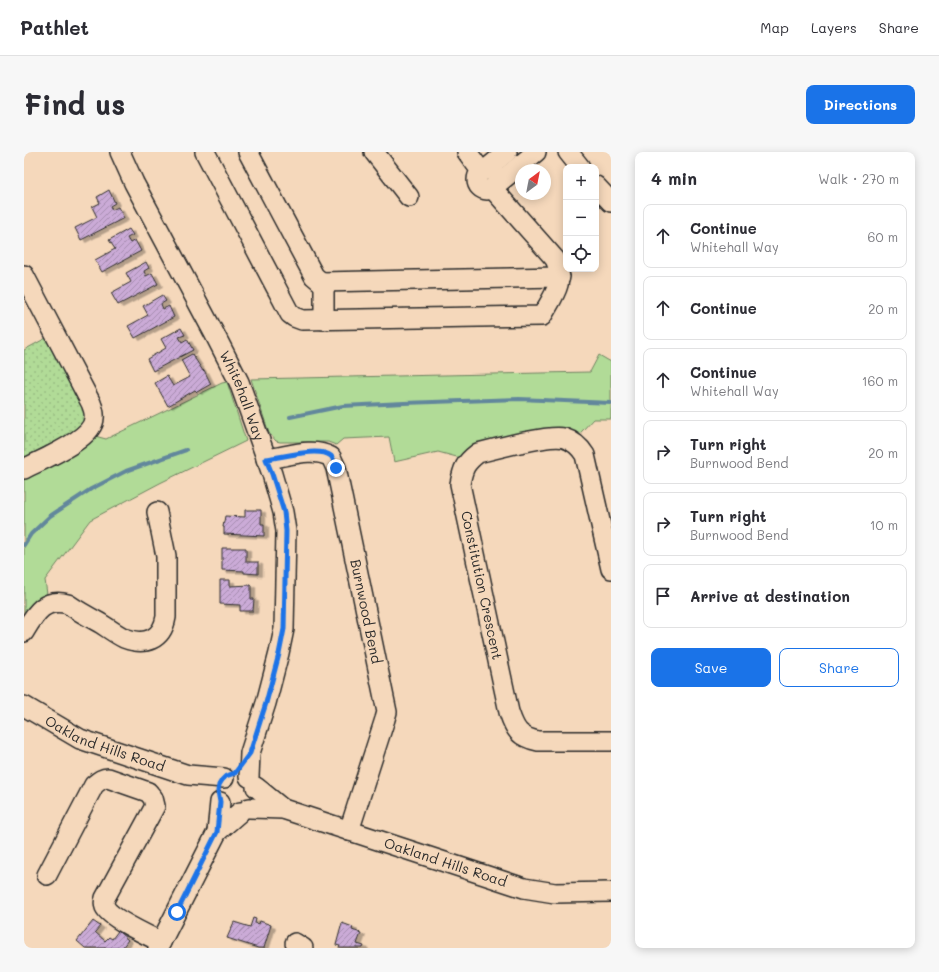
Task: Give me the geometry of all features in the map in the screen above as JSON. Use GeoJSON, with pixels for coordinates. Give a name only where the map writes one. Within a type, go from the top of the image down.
{"type":"FeatureCollection","features":[{"type":"Feature","properties":{"kind":"street","name":"Whitehall Way"},"geometry":{"type":"LineString","coordinates":[[120,152],[134,183],[239,382],[284,512],[286,531],[284,629],[277,661],[241,779]]}},
{"type":"Feature","properties":{"kind":"street"},"geometry":{"type":"LineString","coordinates":[[205,152],[290,314],[302,320],[542,316],[556,292],[560,277],[555,259],[494,187]]}},
{"type":"Feature","properties":{"kind":"street"},"geometry":{"type":"LineString","coordinates":[[248,152],[314,276],[318,280],[324,282],[560,277]]}},
{"type":"Feature","properties":{"kind":"street"},"geometry":{"type":"LineString","coordinates":[[374,152],[408,197]]}},
{"type":"Feature","properties":{"kind":"street"},"geometry":{"type":"LineString","coordinates":[[467,152],[483,170],[491,170],[495,174],[497,180],[494,187]]}},
{"type":"Feature","properties":{"kind":"street"},"geometry":{"type":"LineString","coordinates":[[483,170],[507,152]]}},
{"type":"Feature","properties":{"kind":"street"},"geometry":{"type":"LineString","coordinates":[[494,187],[536,152]]}},
{"type":"Feature","properties":{"kind":"street"},"geometry":{"type":"LineString","coordinates":[[568,152],[578,164]]}},
{"type":"Feature","properties":{"kind":"street"},"geometry":{"type":"LineString","coordinates":[[599,189],[611,202]]}},
{"type":"Feature","properties":{"kind":"street"},"geometry":{"type":"LineString","coordinates":[[24,275],[91,403],[94,419],[92,426],[87,433],[76,442],[24,469]]}},
{"type":"Feature","properties":{"kind":"street"},"geometry":{"type":"LineString","coordinates":[[324,282],[324,320]]}},
{"type":"Feature","properties":{"kind":"street","name":"Constitution Crescent"},"geometry":{"type":"LineString","coordinates":[[611,569],[585,456],[580,447],[563,438],[550,438],[478,453],[468,461],[462,471],[460,484],[509,712],[513,724],[519,733],[527,739],[538,741],[611,741]]}},
{"type":"Feature","properties":{"kind":"street","name":"Burnwood Bend"},"geometry":{"type":"LineString","coordinates":[[266,459],[279,458],[293,454],[316,452],[323,453],[331,457],[336,468],[386,712],[386,719],[349,831]]}},
{"type":"Feature","properties":{"kind":"street"},"geometry":{"type":"LineString","coordinates":[[24,632],[35,614],[43,607],[54,602],[61,602],[68,604],[123,637],[135,641],[143,641],[156,637],[164,626],[166,617],[166,556],[157,512]]}},
{"type":"Feature","properties":{"kind":"street","name":"Oakland Hills Road"},"geometry":{"type":"LineString","coordinates":[[24,706],[80,740],[188,775],[241,779],[283,809],[524,888],[555,893],[611,892]]}},
{"type":"Feature","properties":{"kind":"street","name":"Oakland Hills Road"},"geometry":{"type":"LineString","coordinates":[[188,775],[219,800]]}},
{"type":"Feature","properties":{"kind":"street"},"geometry":{"type":"LineString","coordinates":[[46,875],[94,785],[98,781],[108,778],[148,792],[153,798],[155,806],[104,901],[105,907],[116,918],[159,945],[217,832],[219,785],[241,779],[256,799],[217,832]]}},
{"type":"Feature","properties":{"kind":"street"},"geometry":{"type":"LineString","coordinates":[[219,800],[229,810],[244,810]]}},
{"type":"Feature","properties":{"kind":"street","name":"Oakland Hills Road"},"geometry":{"type":"LineString","coordinates":[[244,810],[283,809]]}},
{"type":"Feature","properties":{"kind":"green space"},"geometry":{"type":"Polygon","coordinates":[[[46,338],[85,412],[85,422],[69,435],[24,457],[24,350],[46,338]]]}},
{"type":"Feature","properties":{"kind":"green space"},"geometry":{"type":"Polygon","coordinates":[[[599,355],[611,362],[611,419],[593,419],[573,441],[468,460],[438,452],[394,462],[389,437],[343,439],[336,445],[328,442],[276,441],[269,433],[251,379],[590,372],[599,355]]]}},
{"type":"Feature","properties":{"kind":"green space"},"geometry":{"type":"Polygon","coordinates":[[[227,382],[246,441],[160,483],[90,520],[45,580],[47,594],[34,602],[24,614],[24,475],[95,436],[106,439],[222,383],[227,382]]]}},
{"type":"Feature","properties":{"kind":"building"},"geometry":{"type":"Polygon","coordinates":[[[109,190],[115,203],[110,206],[112,210],[118,207],[124,218],[81,240],[75,228],[97,217],[92,207],[100,203],[97,197],[109,190]]]}},
{"type":"Feature","properties":{"kind":"building"},"geometry":{"type":"Polygon","coordinates":[[[129,229],[133,235],[127,238],[130,243],[135,240],[141,251],[102,272],[95,260],[115,249],[109,240],[129,229]]]}},
{"type":"Feature","properties":{"kind":"building"},"geometry":{"type":"Polygon","coordinates":[[[146,262],[149,268],[144,271],[146,276],[152,273],[158,284],[118,305],[111,293],[131,282],[126,273],[146,262]]]}},
{"type":"Feature","properties":{"kind":"building"},"geometry":{"type":"Polygon","coordinates":[[[162,295],[166,301],[161,304],[163,309],[169,306],[174,317],[135,338],[128,326],[148,315],[143,306],[162,295]]]}},
{"type":"Feature","properties":{"kind":"building"},"geometry":{"type":"Polygon","coordinates":[[[181,328],[185,335],[179,337],[182,342],[187,339],[193,350],[153,371],[147,359],[166,348],[161,339],[181,328]]]}},
{"type":"Feature","properties":{"kind":"building"},"geometry":{"type":"Polygon","coordinates":[[[192,354],[203,371],[204,370],[211,384],[197,392],[195,390],[168,406],[155,383],[167,376],[173,386],[190,377],[181,360],[192,354]]]}},
{"type":"Feature","properties":{"kind":"building"},"geometry":{"type":"Polygon","coordinates":[[[245,510],[261,510],[261,524],[264,524],[264,536],[224,534],[223,527],[225,516],[245,517],[245,510]]]}},
{"type":"Feature","properties":{"kind":"building"},"geometry":{"type":"Polygon","coordinates":[[[222,548],[246,548],[246,562],[258,562],[258,574],[244,573],[244,571],[222,570],[222,548]]]}},
{"type":"Feature","properties":{"kind":"building"},"geometry":{"type":"Polygon","coordinates":[[[220,580],[230,580],[230,586],[251,585],[251,599],[254,599],[253,611],[240,611],[240,605],[220,604],[220,580]]]}},
{"type":"Feature","properties":{"kind":"building"},"geometry":{"type":"Polygon","coordinates":[[[253,918],[256,919],[255,923],[259,924],[260,921],[271,925],[264,948],[258,948],[227,938],[234,922],[250,927],[253,918]]]}},
{"type":"Feature","properties":{"kind":"building"},"geometry":{"type":"Polygon","coordinates":[[[93,921],[100,926],[95,932],[105,941],[109,937],[112,939],[118,931],[128,940],[122,948],[85,948],[77,941],[93,921]]]}},
{"type":"Feature","properties":{"kind":"building"},"geometry":{"type":"Polygon","coordinates":[[[342,923],[353,927],[352,930],[361,933],[357,944],[364,946],[363,948],[339,948],[340,946],[336,945],[342,923]]]}},
{"type":"Feature","properties":{"kind":"waterway"},"geometry":{"type":"LineString","coordinates":[[290,417],[343,406],[404,403],[519,399],[611,403]]}},
{"type":"Feature","properties":{"kind":"waterway"},"geometry":{"type":"LineString","coordinates":[[24,545],[31,534],[50,516],[91,489],[126,471],[186,450]]}},
{"type":"Feature","properties":{"kind":"route"},"geometry":{"type":"LineString","coordinates":[[177,912],[217,832],[220,802],[218,797],[219,785],[226,776],[235,773],[250,753],[266,703],[284,629],[286,531],[284,512],[266,459],[279,458],[293,454],[316,452],[323,453],[331,457],[336,468]]}}]}
